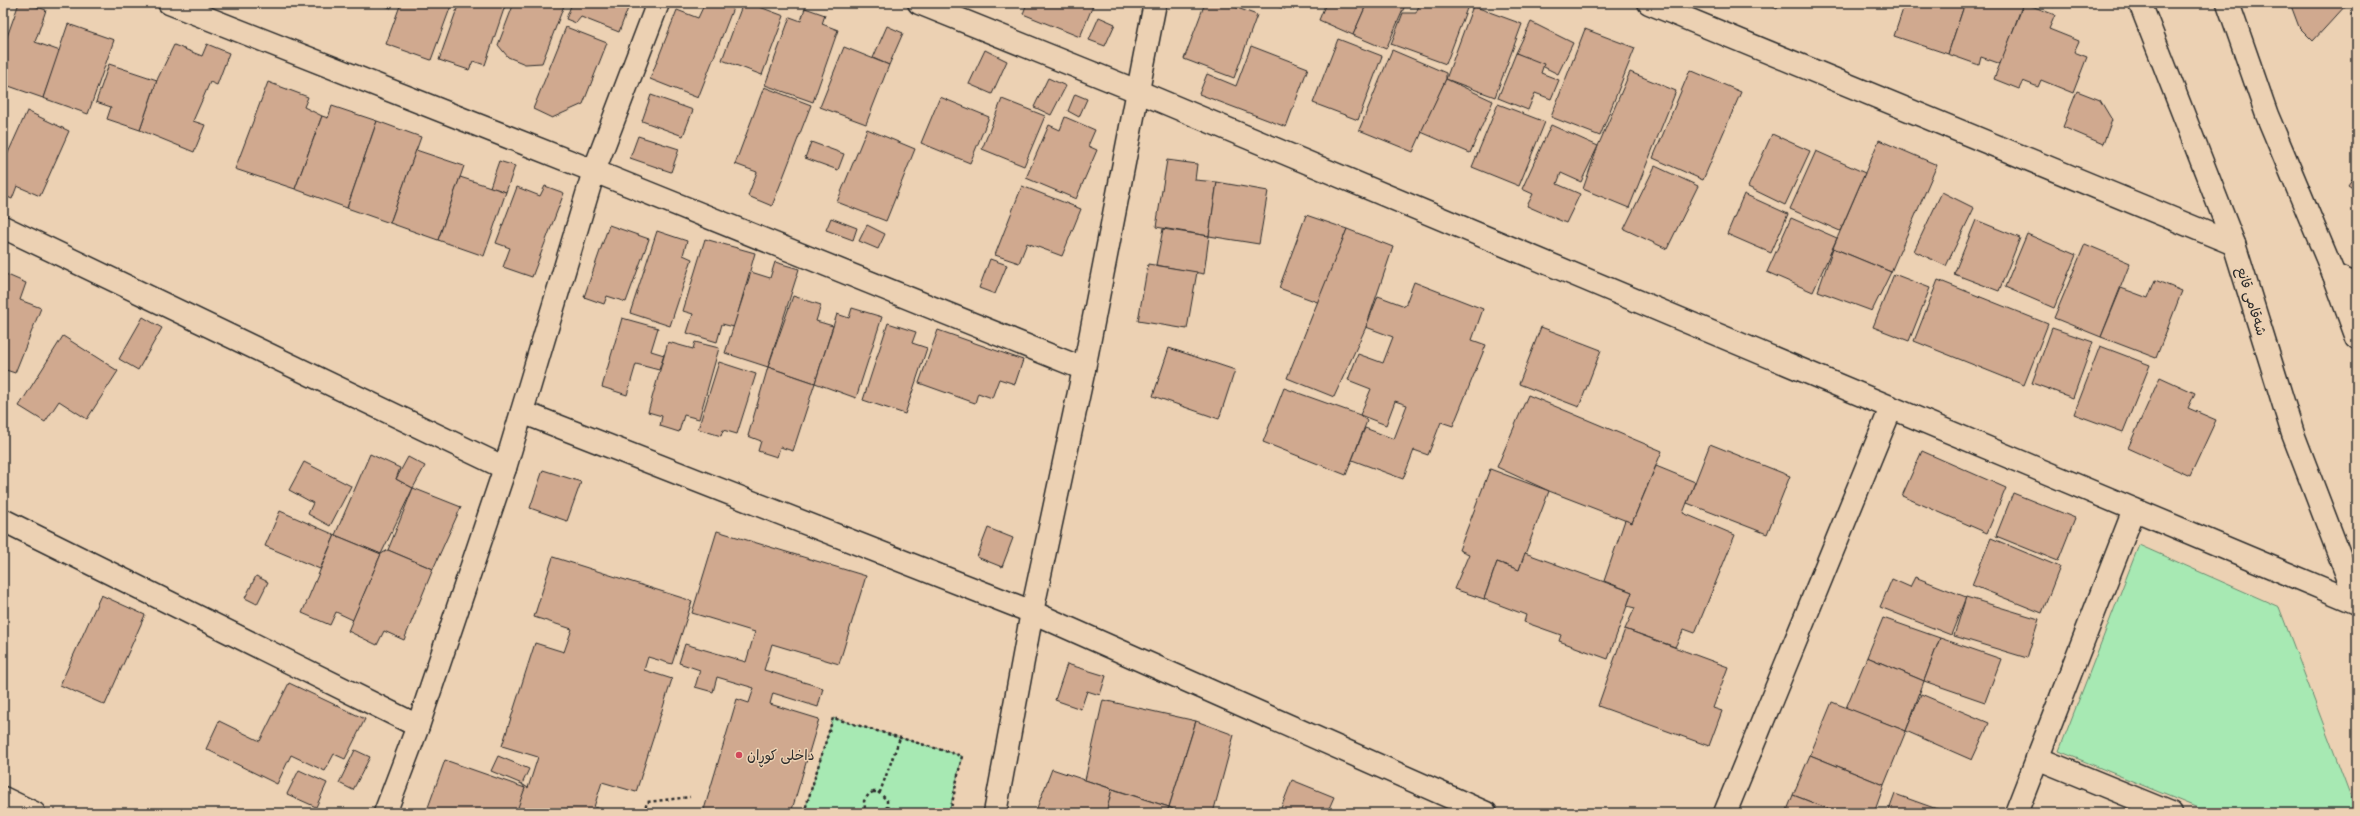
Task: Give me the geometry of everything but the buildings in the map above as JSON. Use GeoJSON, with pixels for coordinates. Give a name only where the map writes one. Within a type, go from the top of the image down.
{"type":"FeatureCollection","features":[{"type":"Feature","properties":{"kind":"street"},"geometry":{"type":"LineString","coordinates":[[169,3],[594,171],[1084,368]]}},
{"type":"Feature","properties":{"kind":"street"},"geometry":{"type":"LineString","coordinates":[[385,813],[418,726],[505,468],[594,171],[658,3]]}},
{"type":"Feature","properties":{"kind":"street"},"geometry":{"type":"LineString","coordinates":[[920,3],[1137,91],[2134,510],[2357,602]]}},
{"type":"Feature","properties":{"kind":"street"},"geometry":{"type":"LineString","coordinates":[[995,813],[1032,612],[1084,368],[1155,3]]}},
{"type":"Feature","properties":{"kind":"street"},"geometry":{"type":"LineString","coordinates":[[1649,3],[2234,244]]}},
{"type":"Feature","properties":{"kind":"street","name":"شەقامی قانع"},"geometry":{"type":"LineString","coordinates":[[2140,3],[2234,244],[2293,434],[2357,602]]}},
{"type":"Feature","properties":{"kind":"street"},"geometry":{"type":"LineString","coordinates":[[2228,3],[2267,115],[2334,276],[2357,338]]}},
{"type":"Feature","properties":{"kind":"street"},"geometry":{"type":"LineString","coordinates":[[3,227],[505,468]]}},
{"type":"Feature","properties":{"kind":"street"},"geometry":{"type":"LineString","coordinates":[[2334,276],[2357,285]]}},
{"type":"Feature","properties":{"kind":"street"},"geometry":{"type":"LineString","coordinates":[[1725,813],[1891,408]]}},
{"type":"Feature","properties":{"kind":"street"},"geometry":{"type":"LineString","coordinates":[[522,412],[1032,612],[1486,813]]}},
{"type":"Feature","properties":{"kind":"street"},"geometry":{"type":"LineString","coordinates":[[2016,813],[2134,510]]}},
{"type":"Feature","properties":{"kind":"street"},"geometry":{"type":"LineString","coordinates":[[3,520],[418,726]]}},
{"type":"Feature","properties":{"kind":"street"},"geometry":{"type":"LineString","coordinates":[[2037,758],[2171,813]]}},
{"type":"Feature","properties":{"kind":"street"},"geometry":{"type":"LineString","coordinates":[[3,798],[34,813]]}},
{"type":"Feature","properties":{"kind":"path"},"geometry":{"type":"LineString","coordinates":[[804,813],[833,718],[962,756],[950,813]]}},
{"type":"Feature","properties":{"kind":"path"},"geometry":{"type":"LineString","coordinates":[[880,792],[900,738]]}},
{"type":"Feature","properties":{"kind":"path"},"geometry":{"type":"LineString","coordinates":[[869,813],[865,808],[864,801],[872,792],[880,792],[887,800],[887,807],[882,813]]}},
{"type":"Feature","properties":{"kind":"path"},"geometry":{"type":"LineString","coordinates":[[644,813],[647,802],[690,797]]}},
{"type":"Feature","properties":{"kind":"path"},"geometry":{"type":"LineString","coordinates":[[887,807],[906,813]]}},
{"type":"Feature","properties":{"kind":"green space"},"geometry":{"type":"Polygon","coordinates":[[[2139,545],[2279,607],[2357,813],[2210,813],[2059,751],[2139,545]]]}},
{"type":"Feature","properties":{"kind":"green space"},"geometry":{"type":"Polygon","coordinates":[[[833,718],[962,756],[949,813],[804,813],[833,718]]]}},
{"type":"Feature","properties":{"kind":"place","name":"داخلی کوڕان"},"geometry":{"type":"Point","coordinates":[739,755]}}]}
